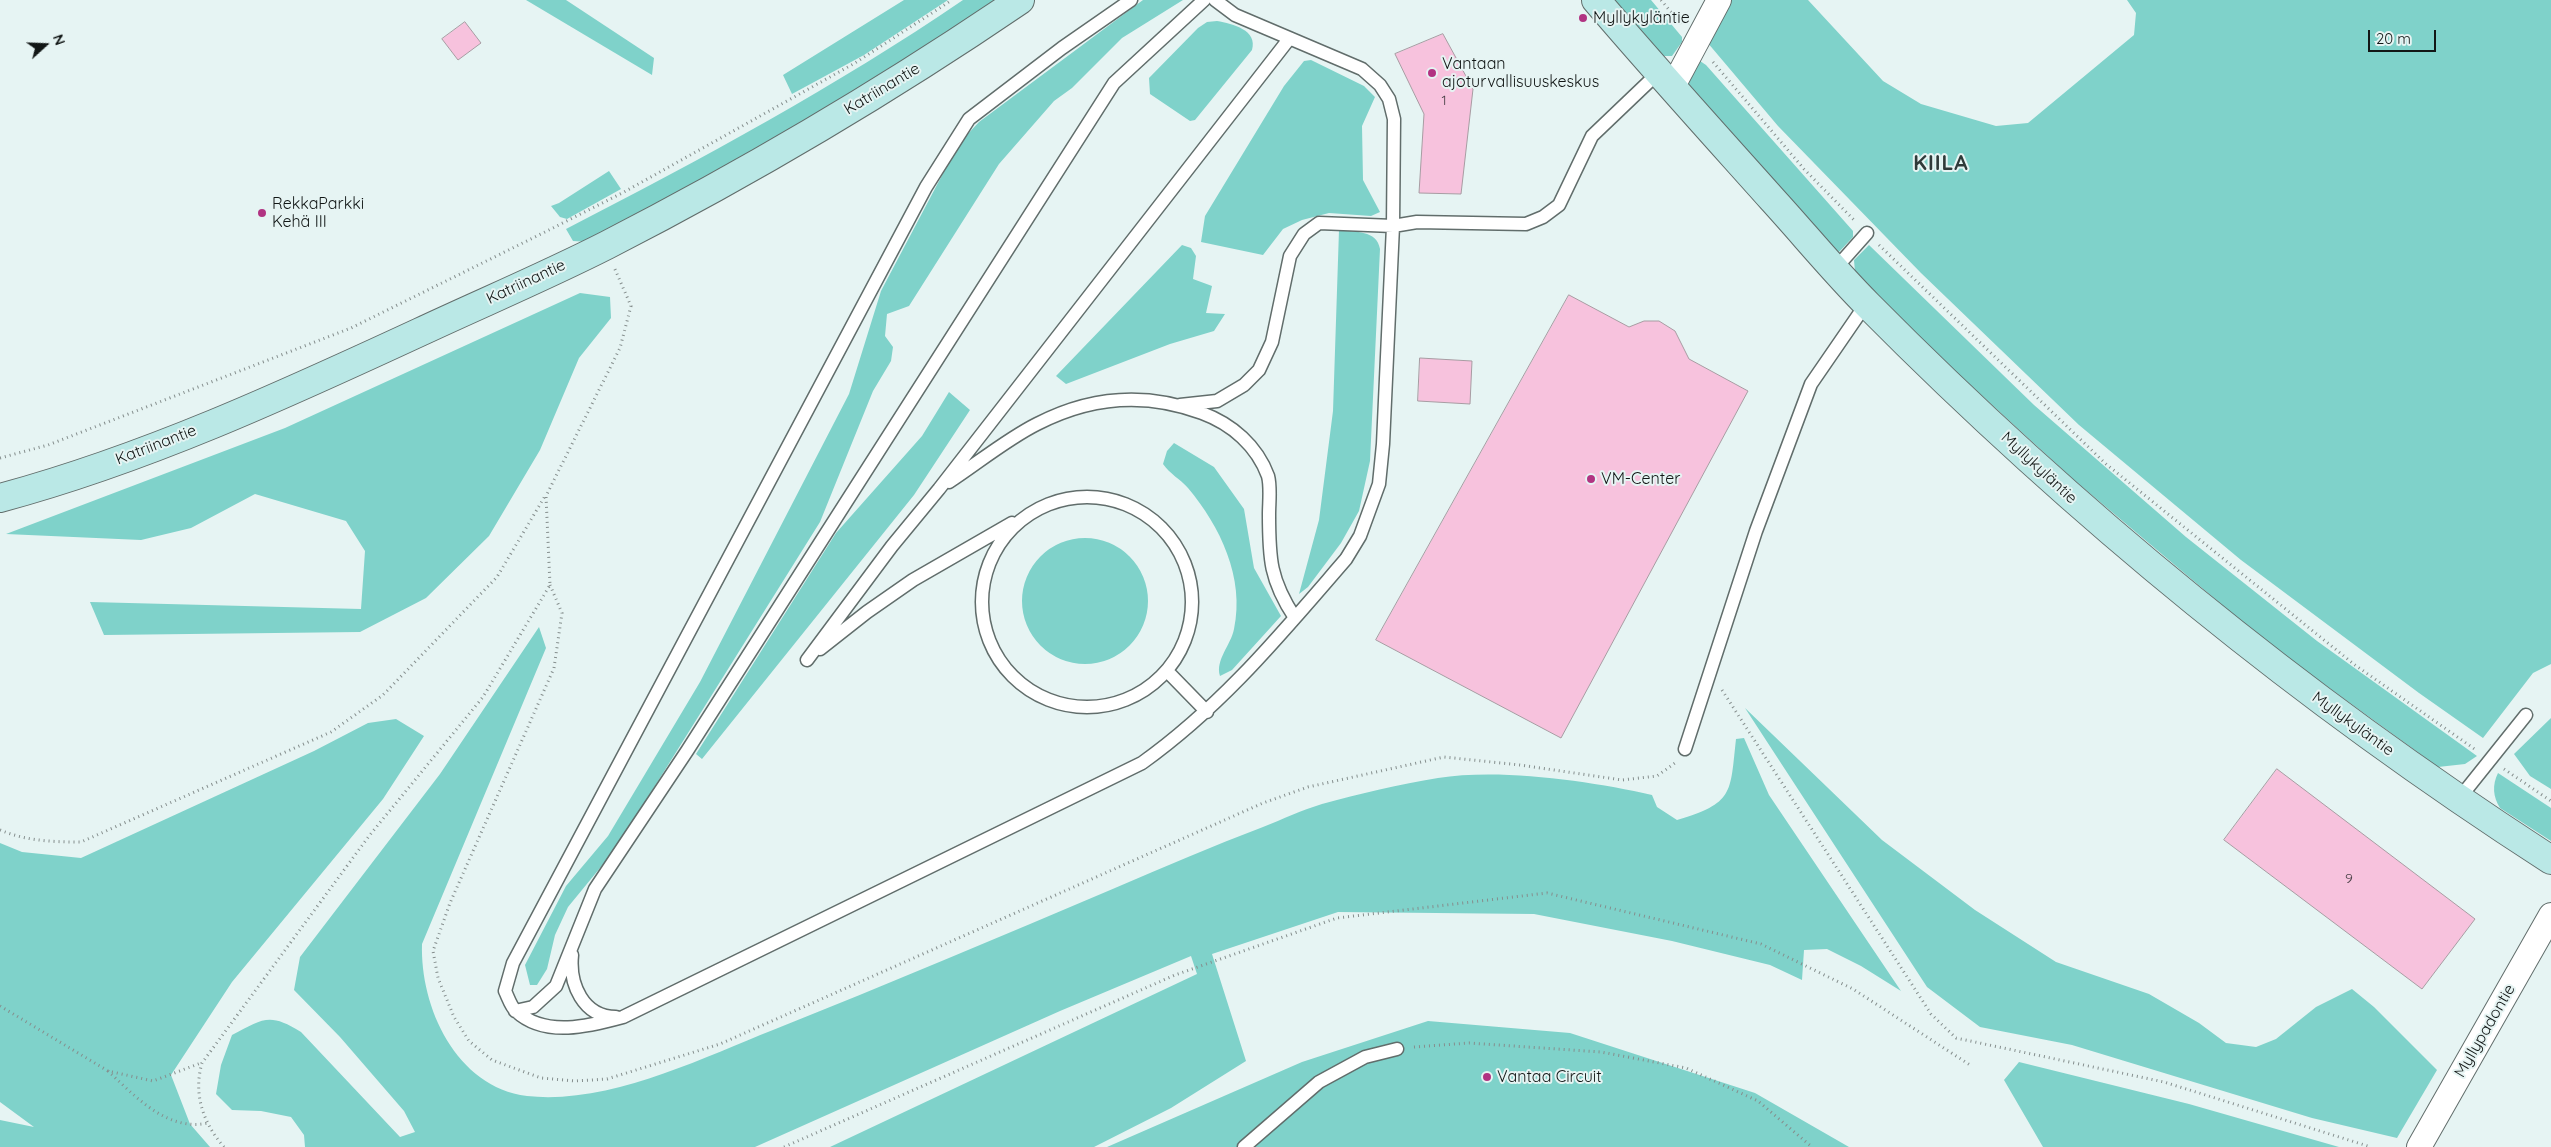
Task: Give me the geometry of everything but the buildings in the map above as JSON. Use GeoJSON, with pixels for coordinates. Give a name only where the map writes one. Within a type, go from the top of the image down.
{"type":"FeatureCollection","features":[{"type":"Feature","properties":{"kind":"main road","name":"Katriinantie"},"geometry":{"type":"LineString","coordinates":[[0,498],[43,486],[138,453],[246,409],[353,363],[603,247],[702,196],[888,86],[1020,0]]}},
{"type":"Feature","properties":{"kind":"main road","name":"Myllykyläntie"},"geometry":{"type":"LineString","coordinates":[[1596,0],[1665,80],[1866,304],[2073,501],[2288,677],[2458,800],[2551,860]]}},
{"type":"Feature","properties":{"kind":"street"},"geometry":{"type":"LineString","coordinates":[[1665,80],[1696,43],[1719,0]]}},
{"type":"Feature","properties":{"kind":"street","name":"Myllypadontie"},"geometry":{"type":"LineString","coordinates":[[2419,1147],[2551,915]]}},
{"type":"Feature","properties":{"kind":"lane"},"geometry":{"type":"LineString","coordinates":[[1132,0],[1062,48],[969,119],[926,187],[513,963],[505,991],[515,1010],[533,1022],[558,1028],[588,1027],[623,1018],[1142,763],[1208,712],[1295,618],[1346,559],[1360,536],[1378,484],[1383,444],[1393,226],[1394,120],[1389,99],[1380,85],[1362,69],[1235,15],[1215,0]]}},
{"type":"Feature","properties":{"kind":"lane"},"geometry":{"type":"LineString","coordinates":[[515,1010],[534,1008],[556,986],[595,889],[687,751],[1114,83],[1204,0]]}},
{"type":"Feature","properties":{"kind":"lane"},"geometry":{"type":"LineString","coordinates":[[1029,513],[1008,532],[992,555],[984,581],[981,609],[987,636],[999,661],[1018,682],[1041,697],[1067,706],[1095,708],[1122,702],[1147,690],[1167,671],[1182,650],[1190,627],[1193,602],[1190,577],[1181,553],[1167,532],[1148,515],[1126,503],[1102,497],[1076,496],[1052,502],[1029,513],[914,580],[867,612],[807,660],[892,546],[939,489],[1289,39]]}},
{"type":"Feature","properties":{"kind":"lane"},"geometry":{"type":"LineString","coordinates":[[939,489],[1037,424],[1082,406],[1122,398],[1180,405],[1217,401],[1244,385],[1259,370],[1272,342],[1290,256],[1304,234],[1320,223],[1393,226],[1417,222],[1526,224],[1543,217],[1559,205],[1592,136],[1665,80]]}},
{"type":"Feature","properties":{"kind":"lane"},"geometry":{"type":"LineString","coordinates":[[1835,269],[1867,233]]}},
{"type":"Feature","properties":{"kind":"lane"},"geometry":{"type":"LineString","coordinates":[[1685,749],[1756,531],[1811,384],[1866,304]]}},
{"type":"Feature","properties":{"kind":"lane"},"geometry":{"type":"LineString","coordinates":[[1180,405],[1213,417],[1241,434],[1261,460],[1268,479],[1269,551],[1274,580],[1282,598],[1295,618]]}},
{"type":"Feature","properties":{"kind":"lane"},"geometry":{"type":"LineString","coordinates":[[1167,671],[1208,712]]}},
{"type":"Feature","properties":{"kind":"lane"},"geometry":{"type":"LineString","coordinates":[[2458,800],[2526,715]]}},
{"type":"Feature","properties":{"kind":"lane"},"geometry":{"type":"LineString","coordinates":[[574,943],[571,971],[581,1000],[604,1017],[623,1018]]}},
{"type":"Feature","properties":{"kind":"lane"},"geometry":{"type":"LineString","coordinates":[[1244,1147],[1319,1082],[1365,1057],[1397,1048]]}},
{"type":"Feature","properties":{"kind":"path"},"geometry":{"type":"LineString","coordinates":[[0,458],[48,445],[351,328],[624,192],[855,63],[952,0]]}},
{"type":"Feature","properties":{"kind":"path"},"geometry":{"type":"LineString","coordinates":[[1661,0],[1804,169],[1867,233],[2106,464],[2355,665],[2489,760],[2551,801]]}},
{"type":"Feature","properties":{"kind":"path"},"geometry":{"type":"LineString","coordinates":[[0,830],[13,836],[45,842],[81,842],[331,732],[383,694],[497,577],[546,496],[620,348],[631,306],[620,278],[603,247]]}},
{"type":"Feature","properties":{"kind":"path"},"geometry":{"type":"LineString","coordinates":[[224,1147],[211,1132],[200,1103],[197,1078],[202,1063],[369,836],[483,697],[550,585],[546,496]]}},
{"type":"Feature","properties":{"kind":"path"},"geometry":{"type":"LineString","coordinates":[[1710,672],[1930,1014],[1956,1038],[2164,1082],[2371,1147]]}},
{"type":"Feature","properties":{"kind":"path"},"geometry":{"type":"LineString","coordinates":[[784,1147],[1175,975],[1337,918],[1547,893],[1761,944],[1853,989],[1970,1065]]}},
{"type":"Feature","properties":{"kind":"path"},"geometry":{"type":"LineString","coordinates":[[0,1006],[108,1071],[150,1109],[178,1123],[208,1123]]}},
{"type":"Feature","properties":{"kind":"path"},"geometry":{"type":"LineString","coordinates":[[1397,1048],[1469,1043],[1601,1052],[1686,1068],[1758,1101],[1812,1147]]}},
{"type":"Feature","properties":{"kind":"path"},"geometry":{"type":"LineString","coordinates":[[108,1071],[154,1081],[202,1063]]}},
{"type":"Feature","properties":{"kind":"shaded area"},"geometry":{"type":"Polygon","coordinates":[[[526,0],[566,0],[654,58],[652,75],[526,0]]]}},
{"type":"Feature","properties":{"kind":"shaded area"},"geometry":{"type":"Polygon","coordinates":[[[904,0],[948,0],[864,55],[792,94],[783,75],[904,0]]]}},
{"type":"Feature","properties":{"kind":"shaded area"},"geometry":{"type":"Polygon","coordinates":[[[963,0],[1004,0],[819,117],[588,242],[573,241],[566,229],[668,176],[818,92],[963,0]]]}},
{"type":"Feature","properties":{"kind":"shaded area"},"geometry":{"type":"Polygon","coordinates":[[[1143,0],[1183,0],[1122,38],[1072,88],[1054,101],[999,164],[909,306],[887,314],[885,336],[893,347],[891,361],[873,391],[820,522],[609,857],[568,907],[555,935],[547,969],[537,985],[530,985],[525,965],[566,886],[608,836],[700,682],[849,394],[881,291],[948,164],[965,137],[979,122],[1143,0]]]}},
{"type":"Feature","properties":{"kind":"shaded area"},"geometry":{"type":"Polygon","coordinates":[[[1610,0],[1651,0],[1682,37],[1682,42],[1672,56],[1660,56],[1610,0]]]}},
{"type":"Feature","properties":{"kind":"shaded area"},"geometry":{"type":"Polygon","coordinates":[[[1729,0],[1808,0],[1883,81],[1921,104],[1996,126],[2028,123],[2134,35],[2136,13],[2127,0],[2551,0],[2551,664],[2533,673],[2483,738],[2419,693],[2241,560],[2079,425],[1921,273],[1778,126],[1707,42],[1729,0]]]}},
{"type":"Feature","properties":{"kind":"shaded area"},"geometry":{"type":"Polygon","coordinates":[[[1217,21],[1237,26],[1248,33],[1253,43],[1252,50],[1195,120],[1190,121],[1150,94],[1149,78],[1198,28],[1207,22],[1217,21]]]}},
{"type":"Feature","properties":{"kind":"shaded area"},"geometry":{"type":"Polygon","coordinates":[[[1311,60],[1364,86],[1375,97],[1362,126],[1363,180],[1380,212],[1371,216],[1329,213],[1302,220],[1283,229],[1263,255],[1201,242],[1205,216],[1284,86],[1304,61],[1311,60]]]}},
{"type":"Feature","properties":{"kind":"shaded area"},"geometry":{"type":"Polygon","coordinates":[[[1700,61],[1706,65],[1853,231],[1853,237],[1839,252],[1831,250],[1689,91],[1689,73],[1700,61]]]}},
{"type":"Feature","properties":{"kind":"shaded area"},"geometry":{"type":"Polygon","coordinates":[[[609,171],[621,189],[567,219],[560,217],[551,206],[559,203],[609,171]]]}},
{"type":"Feature","properties":{"kind":"shaded area"},"geometry":{"type":"Polygon","coordinates":[[[1339,230],[1370,235],[1375,238],[1380,249],[1370,461],[1359,511],[1341,543],[1308,587],[1299,594],[1319,520],[1333,411],[1339,230]]]}},
{"type":"Feature","properties":{"kind":"shaded area"},"geometry":{"type":"Polygon","coordinates":[[[1182,245],[1191,248],[1196,256],[1193,279],[1212,286],[1206,313],[1225,314],[1214,331],[1170,344],[1066,384],[1056,376],[1182,245]]]}},
{"type":"Feature","properties":{"kind":"shaded area"},"geometry":{"type":"Polygon","coordinates":[[[1869,245],[2034,405],[2186,537],[2317,641],[2477,756],[2465,764],[2438,767],[2266,642],[2074,480],[1920,339],[1855,272],[1854,260],[1869,245]]]}},
{"type":"Feature","properties":{"kind":"shaded area"},"geometry":{"type":"Polygon","coordinates":[[[580,293],[610,297],[611,318],[579,358],[540,450],[489,536],[426,598],[360,632],[104,635],[90,602],[361,609],[365,551],[346,521],[255,494],[191,528],[141,540],[6,534],[285,428],[580,293]]]}},
{"type":"Feature","properties":{"kind":"shaded area"},"geometry":{"type":"Polygon","coordinates":[[[949,392],[970,410],[914,495],[702,759],[696,754],[836,533],[922,436],[949,392]]]}},
{"type":"Feature","properties":{"kind":"shaded area"},"geometry":{"type":"Polygon","coordinates":[[[1174,443],[1214,467],[1244,509],[1254,568],[1281,616],[1232,670],[1220,676],[1221,658],[1234,629],[1236,591],[1233,572],[1220,536],[1200,503],[1188,488],[1163,464],[1167,451],[1174,443]]]}},
{"type":"Feature","properties":{"kind":"shaded area"},"geometry":{"type":"Polygon","coordinates":[[[1085,538],[1109,543],[1129,557],[1143,577],[1148,601],[1143,625],[1129,645],[1109,659],[1085,664],[1061,659],[1041,645],[1027,625],[1022,601],[1027,577],[1041,557],[1061,543],[1085,538]]]}},
{"type":"Feature","properties":{"kind":"shaded area"},"geometry":{"type":"Polygon","coordinates":[[[539,627],[546,648],[422,944],[423,968],[428,993],[436,1017],[447,1040],[462,1061],[480,1077],[502,1089],[527,1096],[558,1097],[589,1094],[621,1087],[684,1066],[1300,812],[1322,804],[1380,790],[1424,780],[1462,775],[1517,775],[1602,785],[1652,795],[1657,807],[1677,820],[1709,808],[1726,794],[1730,784],[1736,739],[1744,738],[1769,795],[1901,991],[1861,966],[1827,949],[1804,950],[1802,980],[1770,965],[1672,941],[1534,914],[1338,912],[1212,954],[1246,1061],[1171,1108],[1094,1147],[830,1147],[1197,974],[1191,956],[1060,1011],[755,1147],[305,1147],[304,1135],[291,1117],[261,1111],[232,1110],[216,1094],[221,1065],[232,1035],[259,1022],[273,1020],[301,1032],[400,1137],[415,1132],[404,1111],[340,1037],[294,990],[300,957],[440,774],[539,627]]]}},
{"type":"Feature","properties":{"kind":"shaded area"},"geometry":{"type":"Polygon","coordinates":[[[1745,708],[1882,840],[1975,910],[2056,962],[2149,994],[2199,1023],[2226,1043],[2256,1047],[2276,1039],[2316,1007],[2352,989],[2374,1007],[2437,1070],[2397,1138],[2312,1118],[2072,1045],[1980,1027],[1927,987],[1745,708]]]}},
{"type":"Feature","properties":{"kind":"shaded area"},"geometry":{"type":"Polygon","coordinates":[[[2551,718],[2551,789],[2530,776],[2514,754],[2551,718]]]}},
{"type":"Feature","properties":{"kind":"shaded area"},"geometry":{"type":"Polygon","coordinates":[[[396,719],[424,736],[383,799],[232,982],[171,1075],[190,1124],[210,1147],[0,1147],[0,1120],[34,1127],[0,1102],[0,843],[22,852],[81,858],[314,751],[368,723],[396,719]]]}},
{"type":"Feature","properties":{"kind":"shaded area"},"geometry":{"type":"Polygon","coordinates":[[[2498,773],[2551,808],[2551,841],[2500,808],[2494,791],[2498,773]]]}},
{"type":"Feature","properties":{"kind":"shaded area","name":"Vantaa Circuit"},"geometry":{"type":"Polygon","coordinates":[[[1428,1021],[1570,1033],[1755,1093],[1849,1147],[1107,1147],[1302,1062],[1428,1021]]]}},
{"type":"Feature","properties":{"kind":"shaded area"},"geometry":{"type":"Polygon","coordinates":[[[2019,1062],[2189,1104],[2339,1147],[2043,1147],[2004,1080],[2019,1062]]]}},
{"type":"Feature","properties":{"kind":"place","name":"Myllykyläntie"},"geometry":{"type":"Point","coordinates":[1583,18]}},
{"type":"Feature","properties":{"kind":"place","name":"Vantaan ajoturvallisuuskeskus"},"geometry":{"type":"Point","coordinates":[1432,73]}},
{"type":"Feature","properties":{"kind":"place","name":"RekkaParkki Kehä III"},"geometry":{"type":"Point","coordinates":[262,213]}},
{"type":"Feature","properties":{"kind":"place","name":"VM-Center"},"geometry":{"type":"Point","coordinates":[1591,479]}},
{"type":"Feature","properties":{"kind":"place","name":"Vantaa Circuit"},"geometry":{"type":"Point","coordinates":[1487,1077]}},
{"type":"Feature","properties":{"kind":"district","name":"KIILA"},"geometry":{"type":"Point","coordinates":[1941,164]}}]}
